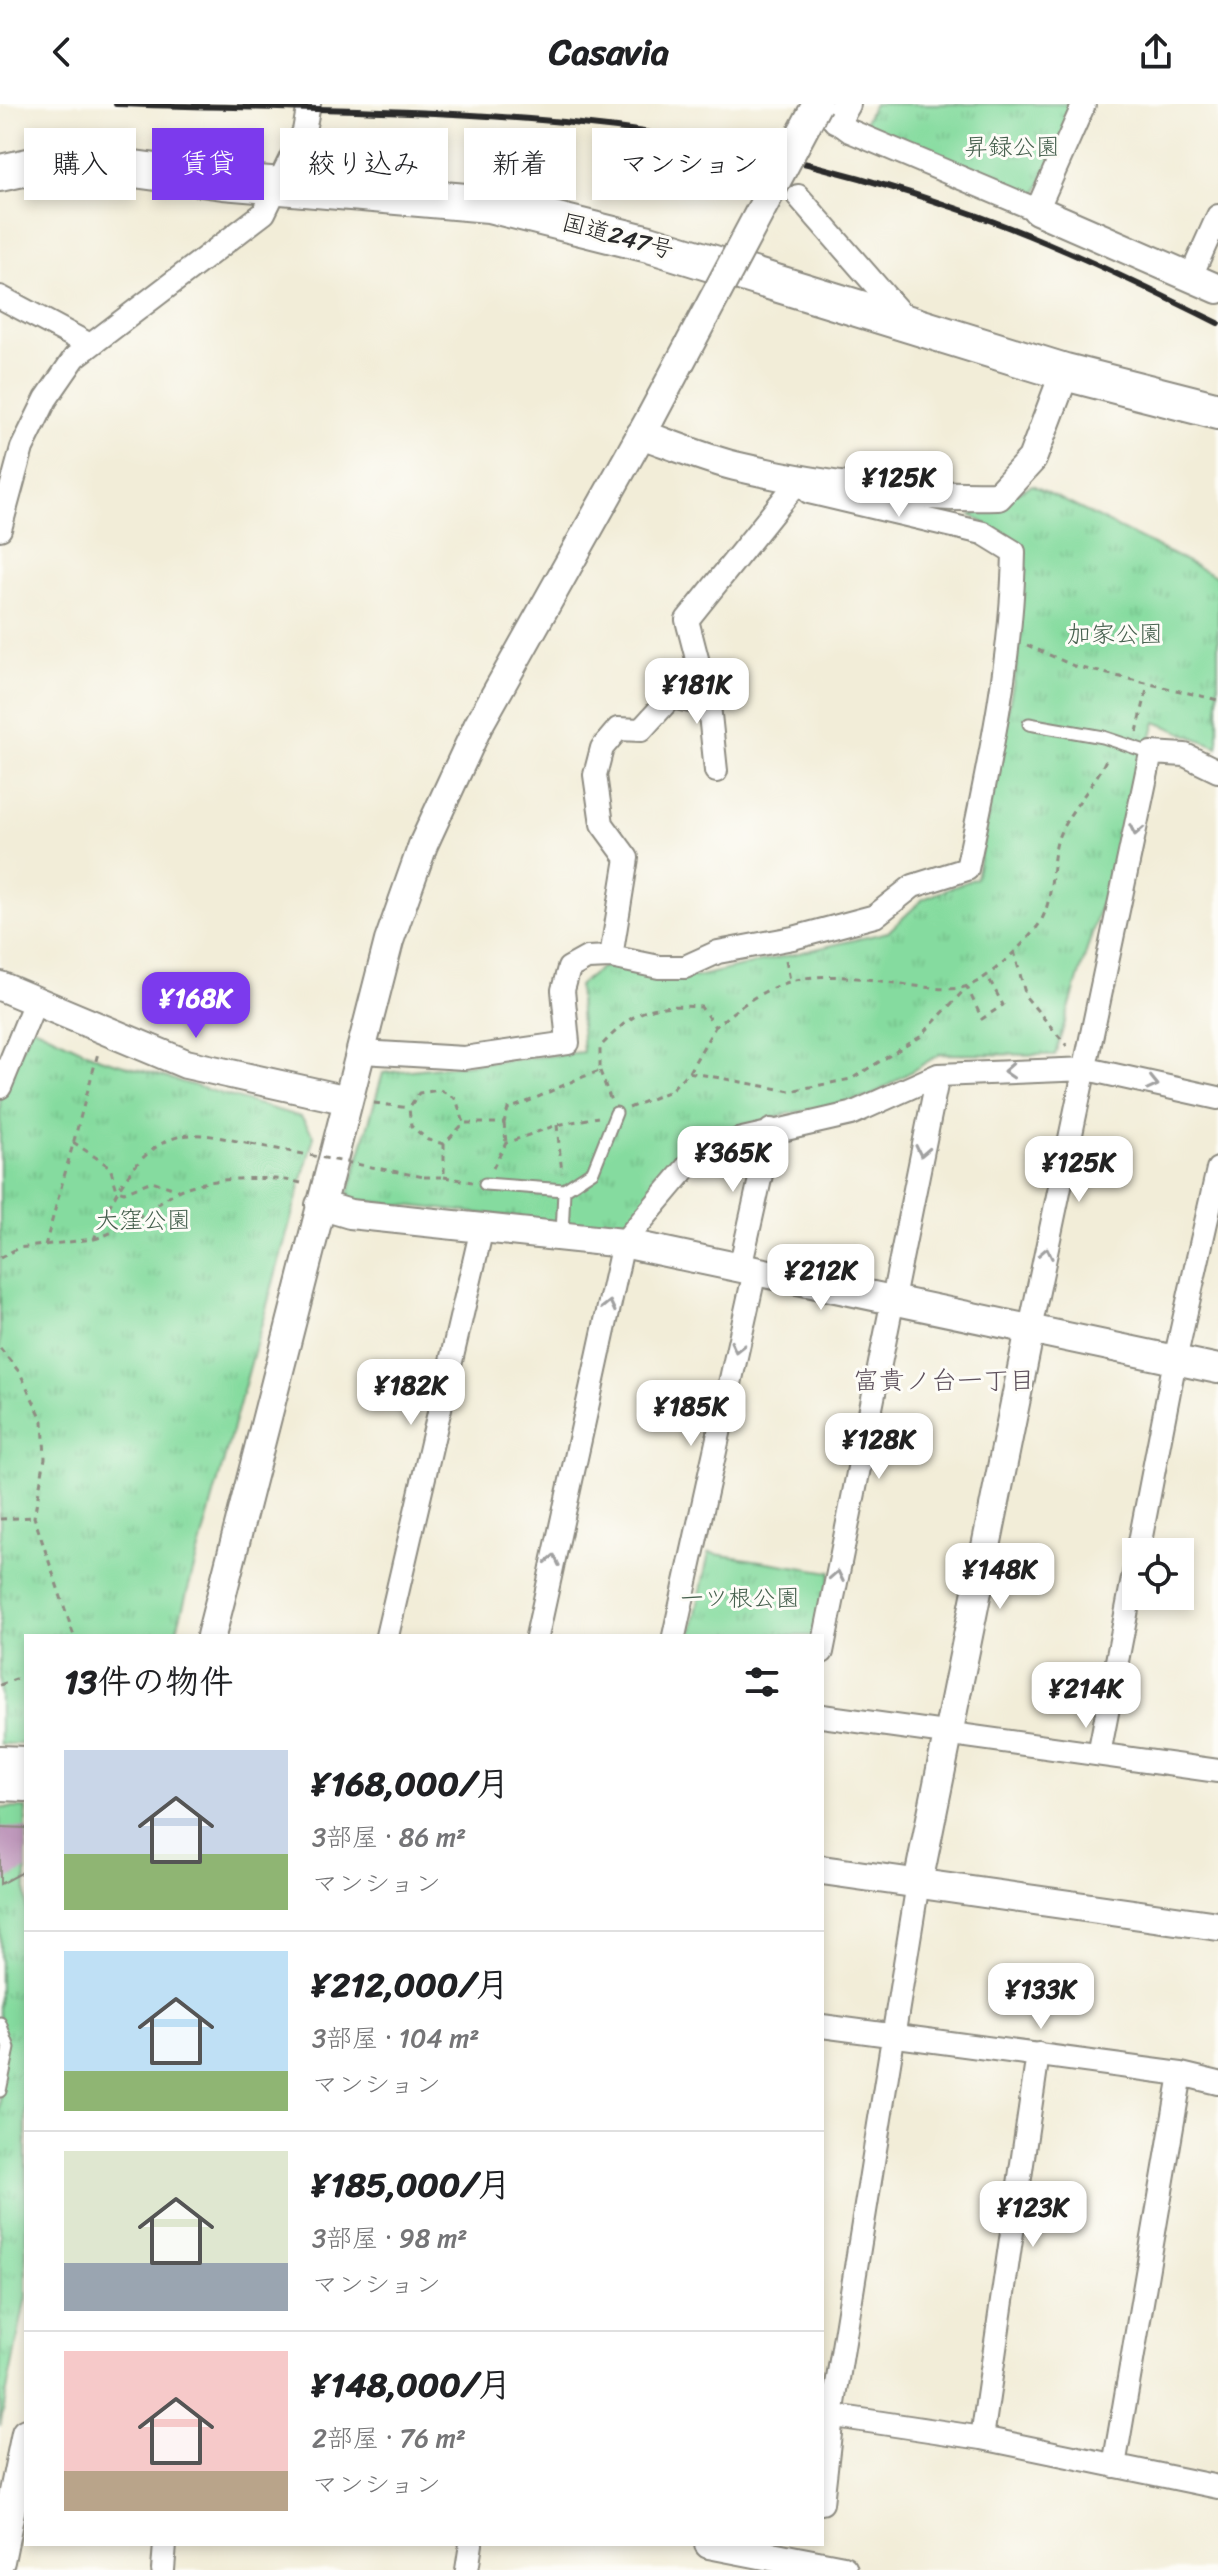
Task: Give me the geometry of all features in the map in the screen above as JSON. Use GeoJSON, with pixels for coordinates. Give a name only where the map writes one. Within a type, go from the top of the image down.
{"type":"FeatureCollection","features":[{"type":"Feature","properties":{"kind":"highway","name":"国道247号"},"geometry":{"type":"LineString","coordinates":[[0,173],[42,164],[112,166],[223,181],[489,204],[649,244],[913,328],[1065,372],[1218,411]]}},
{"type":"Feature","properties":{"kind":"street"},"geometry":{"type":"LineString","coordinates":[[0,529],[22,448],[46,399],[75,357],[264,213],[304,131],[309,104]]}},
{"type":"Feature","properties":{"kind":"street"},"geometry":{"type":"LineString","coordinates":[[809,104],[833,109],[850,131],[1218,289]]}},
{"type":"Feature","properties":{"kind":"street"},"geometry":{"type":"LineString","coordinates":[[1037,210],[1084,104]]}},
{"type":"Feature","properties":{"kind":"street"},"geometry":{"type":"LineString","coordinates":[[217,1634],[312,1194],[348,1100],[389,941],[423,845],[478,726],[646,426],[833,109]]}},
{"type":"Feature","properties":{"kind":"street"},"geometry":{"type":"LineString","coordinates":[[798,196],[913,328]]}},
{"type":"Feature","properties":{"kind":"street"},"geometry":{"type":"LineString","coordinates":[[1191,276],[1218,216]]}},
{"type":"Feature","properties":{"kind":"street"},"geometry":{"type":"LineString","coordinates":[[0,297],[90,345]]}},
{"type":"Feature","properties":{"kind":"street"},"geometry":{"type":"LineString","coordinates":[[646,426],[732,465],[800,479],[937,498],[998,496],[1032,459],[1065,372]]}},
{"type":"Feature","properties":{"kind":"street"},"geometry":{"type":"LineString","coordinates":[[362,1052],[464,1058],[568,1043],[563,990],[569,968],[587,958],[611,957],[659,967],[685,967],[718,952],[875,916],[913,886],[967,869],[999,714],[1009,637],[1014,552],[983,533],[809,492],[800,479]]}},
{"type":"Feature","properties":{"kind":"street"},"geometry":{"type":"LineString","coordinates":[[716,771],[709,705],[687,620],[800,479]]}},
{"type":"Feature","properties":{"kind":"street"},"geometry":{"type":"LineString","coordinates":[[611,957],[627,858],[602,824],[595,775],[602,748],[618,729],[641,730],[671,697],[709,705]]}},
{"type":"Feature","properties":{"kind":"street"},"geometry":{"type":"LineString","coordinates":[[824,2468],[827,2415],[918,1883],[1082,1069],[1142,750],[1185,755],[1218,771]]}},
{"type":"Feature","properties":{"kind":"street"},"geometry":{"type":"LineString","coordinates":[[0,986],[186,1064],[348,1100]]}},
{"type":"Feature","properties":{"kind":"street"},"geometry":{"type":"LineString","coordinates":[[0,1087],[35,1002]]}},
{"type":"Feature","properties":{"kind":"street"},"geometry":{"type":"LineString","coordinates":[[537,1634],[623,1243],[687,1167],[738,1140],[851,1114],[938,1075],[1082,1069],[1218,1098]]}},
{"type":"Feature","properties":{"kind":"street"},"geometry":{"type":"LineString","coordinates":[[824,1642],[938,1075]]}},
{"type":"Feature","properties":{"kind":"street"},"geometry":{"type":"LineString","coordinates":[[674,1634],[748,1270],[771,1130]]}},
{"type":"Feature","properties":{"kind":"street"},"geometry":{"type":"LineString","coordinates":[[1141,1538],[1175,1360],[1218,1169]]}},
{"type":"Feature","properties":{"kind":"street"},"geometry":{"type":"LineString","coordinates":[[312,1194],[350,1214],[623,1243],[1218,1369]]}},
{"type":"Feature","properties":{"kind":"street"},"geometry":{"type":"LineString","coordinates":[[387,1634],[482,1228]]}},
{"type":"Feature","properties":{"kind":"street"},"geometry":{"type":"LineString","coordinates":[[1099,1754],[1127,1610]]}},
{"type":"Feature","properties":{"kind":"street"},"geometry":{"type":"LineString","coordinates":[[824,1716],[948,1736],[1218,1771]]}},
{"type":"Feature","properties":{"kind":"street"},"geometry":{"type":"LineString","coordinates":[[0,1760],[24,1761]]}},
{"type":"Feature","properties":{"kind":"street"},"geometry":{"type":"LineString","coordinates":[[0,1786],[24,1787]]}},
{"type":"Feature","properties":{"kind":"street"},"geometry":{"type":"LineString","coordinates":[[824,1870],[1218,1926]]}},
{"type":"Feature","properties":{"kind":"street"},"geometry":{"type":"LineString","coordinates":[[824,2026],[1181,2074],[1218,2083]]}},
{"type":"Feature","properties":{"kind":"street"},"geometry":{"type":"LineString","coordinates":[[982,2438],[1038,2054]]}},
{"type":"Feature","properties":{"kind":"street"},"geometry":{"type":"LineString","coordinates":[[1114,2466],[1181,2074]]}},
{"type":"Feature","properties":{"kind":"street"},"geometry":{"type":"LineString","coordinates":[[827,2415],[982,2438],[1218,2487]]}},
{"type":"Feature","properties":{"kind":"street"},"geometry":{"type":"LineString","coordinates":[[0,2561],[24,2443]]}},
{"type":"Feature","properties":{"kind":"street"},"geometry":{"type":"LineString","coordinates":[[163,2570],[165,2546]]}},
{"type":"Feature","properties":{"kind":"street"},"geometry":{"type":"LineString","coordinates":[[467,2570],[471,2546]]}},
{"type":"Feature","properties":{"kind":"street"},"geometry":{"type":"LineString","coordinates":[[723,2546],[816,2559],[843,2570]]}},
{"type":"Feature","properties":{"kind":"lane"},"geometry":{"type":"LineString","coordinates":[[1029,724],[1103,737],[1142,750]]}},
{"type":"Feature","properties":{"kind":"lane"},"geometry":{"type":"LineString","coordinates":[[485,1184],[564,1190],[593,1171],[616,1113]]}},
{"type":"Feature","properties":{"kind":"lane"},"geometry":{"type":"LineString","coordinates":[[562,1236],[564,1190]]}},
{"type":"Feature","properties":{"kind":"lane"},"geometry":{"type":"LineString","coordinates":[[0,2023],[9,2048],[0,2091]]}},
{"type":"Feature","properties":{"kind":"path"},"geometry":{"type":"LineString","coordinates":[[1009,637],[1074,666],[1218,700]]}},
{"type":"Feature","properties":{"kind":"path"},"geometry":{"type":"LineString","coordinates":[[1142,750],[1148,685]]}},
{"type":"Feature","properties":{"kind":"path"},"geometry":{"type":"LineString","coordinates":[[688,1072],[790,1091],[851,1079],[920,1037],[967,987],[987,975],[1039,925],[1051,885],[1061,829],[1101,771]]}},
{"type":"Feature","properties":{"kind":"path"},"geometry":{"type":"LineString","coordinates":[[1014,951],[1026,997],[1067,1045],[1082,1069]]}},
{"type":"Feature","properties":{"kind":"path"},"geometry":{"type":"LineString","coordinates":[[506,1143],[557,1125],[616,1113],[670,1091],[688,1072],[715,1027],[749,997],[790,980],[844,975],[928,988],[967,987]]}},
{"type":"Feature","properties":{"kind":"path"},"geometry":{"type":"LineString","coordinates":[[967,987],[982,1019],[1003,1005],[987,975]]}},
{"type":"Feature","properties":{"kind":"path"},"geometry":{"type":"LineString","coordinates":[[616,1113],[600,1071],[600,1047],[629,1016],[660,1005],[701,1007],[715,1027]]}},
{"type":"Feature","properties":{"kind":"path"},"geometry":{"type":"LineString","coordinates":[[45,1246],[99,1053]]}},
{"type":"Feature","properties":{"kind":"path"},"geometry":{"type":"LineString","coordinates":[[94,1239],[117,1190],[140,1159],[166,1141],[200,1134],[424,1177],[485,1184],[506,1143],[504,1123],[508,1109],[542,1098],[566,1081],[600,1071]]}},
{"type":"Feature","properties":{"kind":"path"},"geometry":{"type":"LineString","coordinates":[[444,1144],[428,1140],[411,1126],[409,1108],[419,1093],[440,1090],[456,1099],[464,1123]]}},
{"type":"Feature","properties":{"kind":"path"},"geometry":{"type":"LineString","coordinates":[[348,1100],[409,1108]]}},
{"type":"Feature","properties":{"kind":"path"},"geometry":{"type":"LineString","coordinates":[[444,1177],[444,1144],[464,1123],[504,1123]]}},
{"type":"Feature","properties":{"kind":"path"},"geometry":{"type":"LineString","coordinates":[[557,1125],[564,1190]]}},
{"type":"Feature","properties":{"kind":"path"},"geometry":{"type":"LineString","coordinates":[[73,1142],[110,1167],[117,1190]]}},
{"type":"Feature","properties":{"kind":"path"},"geometry":{"type":"LineString","coordinates":[[0,1258],[18,1248],[94,1239],[178,1190],[256,1175],[278,1176],[312,1194]]}},
{"type":"Feature","properties":{"kind":"path"},"geometry":{"type":"LineString","coordinates":[[117,1190],[124,1192],[152,1181],[178,1190]]}},
{"type":"Feature","properties":{"kind":"path"},"geometry":{"type":"LineString","coordinates":[[0,1348],[20,1373],[43,1421],[45,1458],[34,1517],[73,1634]]}},
{"type":"Feature","properties":{"kind":"path"},"geometry":{"type":"LineString","coordinates":[[0,1519],[34,1517]]}},
{"type":"Feature","properties":{"kind":"path"},"geometry":{"type":"LineString","coordinates":[[67,1634],[70,1630]]}},
{"type":"Feature","properties":{"kind":"path"},"geometry":{"type":"LineString","coordinates":[[0,1685],[24,1676]]}},
{"type":"Feature","properties":{"kind":"green space","name":"昇録公園"},"geometry":{"type":"Polygon","coordinates":[[[874,104],[1077,104],[1033,201],[862,127],[874,104]]]}},
{"type":"Feature","properties":{"kind":"green space","name":"加家公園"},"geometry":{"type":"Polygon","coordinates":[[[1032,485],[1218,577],[1218,747],[1156,722],[1055,1055],[940,1054],[869,1097],[782,1115],[720,1137],[680,1161],[625,1229],[347,1199],[383,1073],[583,1052],[578,986],[602,967],[696,977],[888,932],[923,899],[976,878],[1017,663],[1022,546],[971,515],[1032,485]]]}},
{"type":"Feature","properties":{"kind":"green space","name":"大窪公園"},"geometry":{"type":"Polygon","coordinates":[[[31,1026],[100,1058],[301,1117],[314,1136],[176,1634],[24,1634],[24,1744],[0,1744],[0,1098],[31,1026]]]}},
{"type":"Feature","properties":{"kind":"green space","name":"一ツ根公園"},"geometry":{"type":"Polygon","coordinates":[[[709,1553],[831,1572],[818,1634],[691,1634],[709,1553]]]}},
{"type":"Feature","properties":{"kind":"green space"},"geometry":{"type":"Polygon","coordinates":[[[0,1808],[24,1808],[24,2307],[0,2426],[0,1808]]]}},
{"type":"Feature","properties":{"kind":"building"},"geometry":{"type":"Polygon","coordinates":[[[0,1827],[24,1828],[24,1871],[0,1884],[0,1827]]]}},
{"type":"Feature","properties":{"kind":"railway"},"geometry":{"type":"LineString","coordinates":[[116,104],[507,117],[665,135],[766,154],[866,180],[964,211],[1061,249],[1218,323]]}},
{"type":"Feature","properties":{"kind":"district","name":"富貴ノ台一丁目"},"geometry":{"type":"Point","coordinates":[944,1380]}}]}
